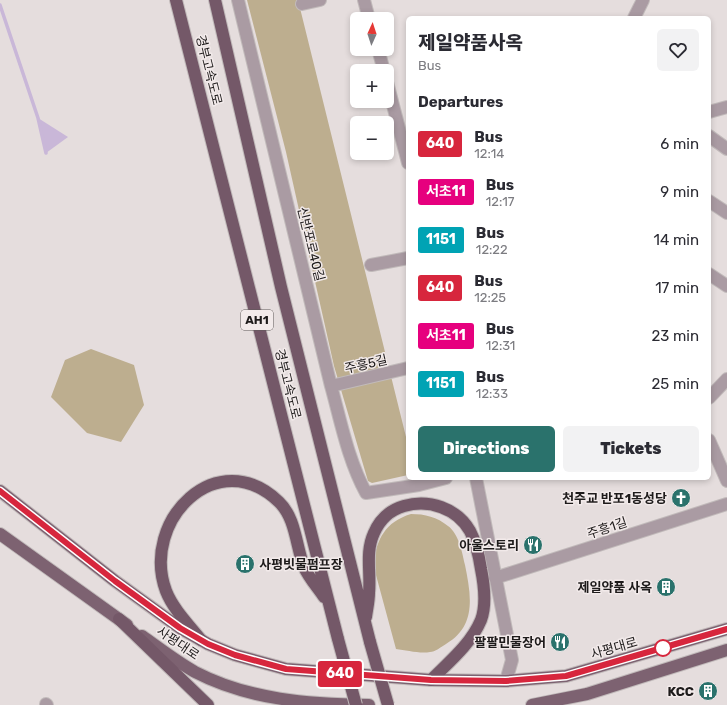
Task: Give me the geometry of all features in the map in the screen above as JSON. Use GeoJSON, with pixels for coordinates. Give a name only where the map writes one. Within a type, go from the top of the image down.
{"type":"FeatureCollection","features":[{"type":"Feature","properties":{"kind":"highway","name":"경부고속도로"},"geometry":{"type":"LineString","coordinates":[[176,0],[329,605],[356,705]]}},
{"type":"Feature","properties":{"kind":"highway","name":"경부고속도로"},"geometry":{"type":"LineString","coordinates":[[215,0],[281,287],[365,624],[388,705]]}},
{"type":"Feature","properties":{"kind":"highway"},"geometry":{"type":"LineString","coordinates":[[201,640],[174,607],[166,591],[162,572],[161,556],[165,532],[174,515],[192,496],[213,484],[228,481],[248,484],[270,494],[281,504],[294,530],[305,568],[329,605]]}},
{"type":"Feature","properties":{"kind":"highway"},"geometry":{"type":"LineString","coordinates":[[365,624],[370,592],[370,548],[374,531],[383,518],[394,510],[416,504],[438,506],[456,515],[470,530],[473,538],[483,581],[484,606],[480,620],[466,644],[431,680]]}},
{"type":"Feature","properties":{"kind":"highway"},"geometry":{"type":"LineString","coordinates":[[120,619],[208,705]]}},
{"type":"Feature","properties":{"kind":"main road","name":"사평대로"},"geometry":{"type":"LineString","coordinates":[[0,491],[156,612],[201,640],[235,655],[286,669],[431,680],[506,681],[566,676],[727,629]]}},
{"type":"Feature","properties":{"kind":"main road","name":"사평대로"},"geometry":{"type":"LineString","coordinates":[[0,534],[173,658],[195,671],[235,688],[266,697],[298,702],[369,705]]}},
{"type":"Feature","properties":{"kind":"main road"},"geometry":{"type":"LineString","coordinates":[[532,705],[587,694],[727,650]]}},
{"type":"Feature","properties":{"kind":"street","name":"신반포로40길"},"geometry":{"type":"LineString","coordinates":[[238,0],[331,386],[357,477],[366,493],[418,485],[438,480]]}},
{"type":"Feature","properties":{"kind":"street"},"geometry":{"type":"LineString","coordinates":[[302,4],[320,0]]}},
{"type":"Feature","properties":{"kind":"street"},"geometry":{"type":"LineString","coordinates":[[364,0],[368,12]]}},
{"type":"Feature","properties":{"kind":"street"},"geometry":{"type":"LineString","coordinates":[[635,16],[643,0]]}},
{"type":"Feature","properties":{"kind":"street"},"geometry":{"type":"LineString","coordinates":[[711,111],[727,107]]}},
{"type":"Feature","properties":{"kind":"street"},"geometry":{"type":"LineString","coordinates":[[394,108],[406,155]]}},
{"type":"Feature","properties":{"kind":"street"},"geometry":{"type":"LineString","coordinates":[[711,137],[727,149]]}},
{"type":"Feature","properties":{"kind":"street"},"geometry":{"type":"LineString","coordinates":[[711,202],[727,213]]}},
{"type":"Feature","properties":{"kind":"street"},"geometry":{"type":"LineString","coordinates":[[371,265],[406,258]]}},
{"type":"Feature","properties":{"kind":"street"},"geometry":{"type":"LineString","coordinates":[[711,275],[727,286]]}},
{"type":"Feature","properties":{"kind":"street","name":"주흥5길"},"geometry":{"type":"LineString","coordinates":[[331,386],[406,368]]}},
{"type":"Feature","properties":{"kind":"street"},"geometry":{"type":"LineString","coordinates":[[711,396],[727,379]]}},
{"type":"Feature","properties":{"kind":"street"},"geometry":{"type":"LineString","coordinates":[[711,445],[727,481]]}},
{"type":"Feature","properties":{"kind":"street"},"geometry":{"type":"LineString","coordinates":[[476,480],[512,660],[506,681]]}},
{"type":"Feature","properties":{"kind":"street","name":"주흥1길"},"geometry":{"type":"LineString","coordinates":[[495,578],[727,504]]}},
{"type":"Feature","properties":{"kind":"shaded area"},"geometry":{"type":"Polygon","coordinates":[[[247,0],[298,0],[406,437],[406,475],[372,483],[368,481],[334,366],[286,152],[247,0]]]}},
{"type":"Feature","properties":{"kind":"shaded area"},"geometry":{"type":"Polygon","coordinates":[[[38,118],[68,137],[46,153],[38,118]]]}},
{"type":"Feature","properties":{"kind":"shaded area"},"geometry":{"type":"Polygon","coordinates":[[[91,349],[134,365],[144,405],[121,442],[87,433],[51,397],[65,360],[91,349]]]}},
{"type":"Feature","properties":{"kind":"shaded area"},"geometry":{"type":"Polygon","coordinates":[[[411,514],[426,515],[435,518],[452,529],[461,549],[469,587],[469,609],[463,628],[456,637],[432,652],[417,652],[396,649],[373,564],[377,547],[384,533],[402,517],[411,514]]]}},
{"type":"Feature","properties":{"kind":"waterway"},"geometry":{"type":"LineString","coordinates":[[0,5],[38,118],[46,153]]}},
{"type":"Feature","properties":{"kind":"bus line","name":"640"},"geometry":{"type":"LineString","coordinates":[[0,491],[115,581],[180,628],[208,644],[235,655],[286,669],[306,672],[431,680],[506,681],[566,676],[727,629]]}},
{"type":"Feature","properties":{"kind":"place","name":"천주교 반포1동성당"},"geometry":{"type":"Point","coordinates":[681,498]}},
{"type":"Feature","properties":{"kind":"place","name":"아울스토리"},"geometry":{"type":"Point","coordinates":[533,545]}},
{"type":"Feature","properties":{"kind":"place","name":"사평빗물펌프장"},"geometry":{"type":"Point","coordinates":[245,564]}},
{"type":"Feature","properties":{"kind":"place","name":"제일약품 사옥"},"geometry":{"type":"Point","coordinates":[666,587]}},
{"type":"Feature","properties":{"kind":"place","name":"팔팔민물장어"},"geometry":{"type":"Point","coordinates":[560,642]}},
{"type":"Feature","properties":{"kind":"place","name":"KCC"},"geometry":{"type":"Point","coordinates":[708,691]}}]}
